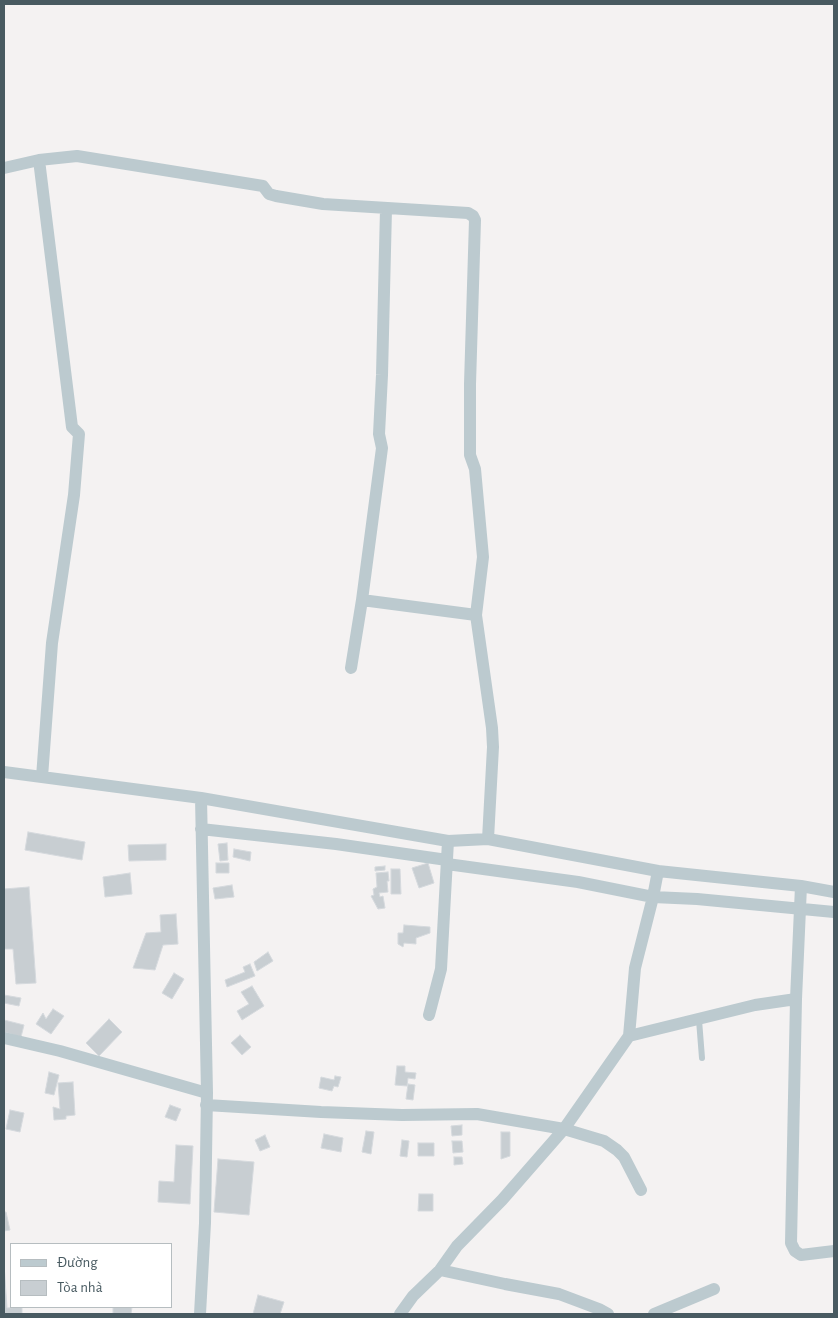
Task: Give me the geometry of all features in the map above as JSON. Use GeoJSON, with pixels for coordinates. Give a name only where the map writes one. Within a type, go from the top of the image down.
{"type":"FeatureCollection","features":[{"type":"Feature","properties":{"kind":"street"},"geometry":{"type":"LineString","coordinates":[[4,168],[39,160],[77,156],[263,186],[269,194],[293,200],[386,209],[468,213],[473,216],[475,220],[470,384],[470,455],[475,469],[482,557],[476,615],[494,747],[488,839]]}},
{"type":"Feature","properties":{"kind":"street"},"geometry":{"type":"LineString","coordinates":[[39,160],[72,427],[79,434],[74,495],[52,643],[42,777]]}},
{"type":"Feature","properties":{"kind":"street"},"geometry":{"type":"LineString","coordinates":[[351,668],[382,448],[378,434],[382,375],[386,209]]}},
{"type":"Feature","properties":{"kind":"street"},"geometry":{"type":"LineString","coordinates":[[362,600],[476,615]]}},
{"type":"Feature","properties":{"kind":"street"},"geometry":{"type":"LineString","coordinates":[[4,772],[201,798],[448,841],[488,839],[658,871],[801,886],[834,892]]}},
{"type":"Feature","properties":{"kind":"street"},"geometry":{"type":"LineString","coordinates":[[200,1314],[205,1222],[207,1099],[201,798]]}},
{"type":"Feature","properties":{"kind":"street"},"geometry":{"type":"LineString","coordinates":[[202,829],[336,844],[578,882],[653,897],[834,912]]}},
{"type":"Feature","properties":{"kind":"street"},"geometry":{"type":"LineString","coordinates":[[429,1015],[441,969],[448,841]]}},
{"type":"Feature","properties":{"kind":"street"},"geometry":{"type":"LineString","coordinates":[[400,1314],[413,1296],[440,1270],[458,1246],[502,1200],[564,1129],[629,1036],[635,968],[658,871]]}},
{"type":"Feature","properties":{"kind":"street"},"geometry":{"type":"LineString","coordinates":[[801,886],[796,1000],[792,1247],[801,1255],[834,1251]]}},
{"type":"Feature","properties":{"kind":"street"},"geometry":{"type":"LineString","coordinates":[[629,1036],[755,1005],[796,1000]]}},
{"type":"Feature","properties":{"kind":"street"},"geometry":{"type":"LineString","coordinates":[[4,1038],[60,1051],[207,1099],[357,1114],[477,1114],[564,1129],[604,1141],[617,1150],[624,1157],[641,1190]]}},
{"type":"Feature","properties":{"kind":"street"},"geometry":{"type":"LineString","coordinates":[[440,1270],[559,1294],[608,1314]]}},
{"type":"Feature","properties":{"kind":"street"},"geometry":{"type":"LineString","coordinates":[[654,1314],[714,1289]]}},
{"type":"Feature","properties":{"kind":"lane"},"geometry":{"type":"LineString","coordinates":[[699,1020],[702,1058]]}},
{"type":"Feature","properties":{"kind":"building"},"geometry":{"type":"Polygon","coordinates":[[[28,832],[85,842],[82,860],[25,850],[28,832]]]}},
{"type":"Feature","properties":{"kind":"building"},"geometry":{"type":"Polygon","coordinates":[[[227,843],[228,860],[220,861],[218,844],[227,843]]]}},
{"type":"Feature","properties":{"kind":"building"},"geometry":{"type":"Polygon","coordinates":[[[166,844],[166,860],[129,861],[128,845],[166,844]]]}},
{"type":"Feature","properties":{"kind":"building"},"geometry":{"type":"Polygon","coordinates":[[[234,849],[251,852],[250,861],[233,857],[234,849]]]}},
{"type":"Feature","properties":{"kind":"building"},"geometry":{"type":"Polygon","coordinates":[[[216,863],[229,863],[229,873],[216,873],[216,863]]]}},
{"type":"Feature","properties":{"kind":"building"},"geometry":{"type":"Polygon","coordinates":[[[428,863],[434,883],[419,888],[412,868],[428,863]]]}},
{"type":"Feature","properties":{"kind":"building"},"geometry":{"type":"Polygon","coordinates":[[[385,866],[385,870],[375,871],[375,867],[385,866]]]}},
{"type":"Feature","properties":{"kind":"building"},"geometry":{"type":"Polygon","coordinates":[[[391,869],[400,869],[401,894],[391,894],[391,869]]]}},
{"type":"Feature","properties":{"kind":"building"},"geometry":{"type":"Polygon","coordinates":[[[388,872],[388,892],[379,893],[380,897],[383,896],[385,908],[378,909],[371,896],[374,895],[373,889],[377,887],[376,873],[388,872]]]}},
{"type":"Feature","properties":{"kind":"building"},"geometry":{"type":"Polygon","coordinates":[[[130,873],[132,894],[105,897],[103,877],[130,873]]]}},
{"type":"Feature","properties":{"kind":"building"},"geometry":{"type":"Polygon","coordinates":[[[232,885],[234,897],[215,899],[213,888],[232,885]]]}},
{"type":"Feature","properties":{"kind":"building"},"geometry":{"type":"Polygon","coordinates":[[[29,887],[36,983],[16,984],[13,949],[4,949],[4,889],[29,887]]]}},
{"type":"Feature","properties":{"kind":"building"},"geometry":{"type":"Polygon","coordinates":[[[176,914],[178,944],[163,945],[155,970],[133,968],[146,933],[161,932],[160,915],[176,914]]]}},
{"type":"Feature","properties":{"kind":"building"},"geometry":{"type":"Polygon","coordinates":[[[404,925],[430,927],[430,933],[416,938],[416,944],[404,943],[403,947],[398,944],[398,933],[403,933],[404,925]]]}},
{"type":"Feature","properties":{"kind":"building"},"geometry":{"type":"Polygon","coordinates":[[[268,952],[273,961],[257,971],[254,962],[268,952]]]}},
{"type":"Feature","properties":{"kind":"building"},"geometry":{"type":"Polygon","coordinates":[[[250,964],[255,976],[227,987],[225,980],[245,972],[243,967],[250,964]]]}},
{"type":"Feature","properties":{"kind":"building"},"geometry":{"type":"Polygon","coordinates":[[[174,973],[184,979],[172,999],[162,993],[174,973]]]}},
{"type":"Feature","properties":{"kind":"building"},"geometry":{"type":"Polygon","coordinates":[[[252,986],[264,1006],[242,1020],[237,1011],[249,1004],[241,992],[252,986]]]}},
{"type":"Feature","properties":{"kind":"building"},"geometry":{"type":"Polygon","coordinates":[[[4,995],[21,998],[19,1006],[4,1003],[4,995]]]}},
{"type":"Feature","properties":{"kind":"building"},"geometry":{"type":"Polygon","coordinates":[[[53,1009],[64,1016],[51,1034],[36,1024],[43,1013],[46,1019],[53,1009]]]}},
{"type":"Feature","properties":{"kind":"building"},"geometry":{"type":"Polygon","coordinates":[[[109,1019],[122,1032],[99,1056],[86,1043],[109,1019]]]}},
{"type":"Feature","properties":{"kind":"building"},"geometry":{"type":"Polygon","coordinates":[[[4,1020],[24,1025],[21,1037],[4,1032],[4,1020]]]}},
{"type":"Feature","properties":{"kind":"building"},"geometry":{"type":"Polygon","coordinates":[[[240,1035],[251,1047],[242,1055],[231,1043],[240,1035]]]}},
{"type":"Feature","properties":{"kind":"building"},"geometry":{"type":"Polygon","coordinates":[[[397,1066],[405,1066],[405,1072],[416,1073],[415,1079],[408,1078],[407,1086],[395,1085],[397,1066]]]}},
{"type":"Feature","properties":{"kind":"building"},"geometry":{"type":"Polygon","coordinates":[[[49,1072],[59,1075],[54,1095],[45,1093],[49,1072]]]}},
{"type":"Feature","properties":{"kind":"building"},"geometry":{"type":"Polygon","coordinates":[[[335,1076],[341,1077],[338,1087],[334,1086],[332,1091],[319,1088],[321,1077],[334,1080],[335,1076]]]}},
{"type":"Feature","properties":{"kind":"building"},"geometry":{"type":"Polygon","coordinates":[[[73,1082],[75,1115],[66,1116],[66,1119],[54,1120],[53,1107],[60,1109],[58,1083],[73,1082]]]}},
{"type":"Feature","properties":{"kind":"building"},"geometry":{"type":"Polygon","coordinates":[[[408,1084],[415,1085],[413,1100],[406,1099],[408,1084]]]}},
{"type":"Feature","properties":{"kind":"building"},"geometry":{"type":"Polygon","coordinates":[[[170,1105],[181,1109],[176,1121],[165,1117],[170,1105]]]}},
{"type":"Feature","properties":{"kind":"building"},"geometry":{"type":"Polygon","coordinates":[[[10,1110],[24,1113],[20,1132],[6,1129],[10,1110]]]}},
{"type":"Feature","properties":{"kind":"building"},"geometry":{"type":"Polygon","coordinates":[[[462,1125],[462,1135],[452,1136],[451,1126],[462,1125]]]}},
{"type":"Feature","properties":{"kind":"building"},"geometry":{"type":"Polygon","coordinates":[[[366,1131],[374,1132],[371,1154],[362,1152],[366,1131]]]}},
{"type":"Feature","properties":{"kind":"building"},"geometry":{"type":"Polygon","coordinates":[[[501,1132],[510,1132],[510,1156],[501,1159],[501,1132]]]}},
{"type":"Feature","properties":{"kind":"building"},"geometry":{"type":"Polygon","coordinates":[[[324,1134],[343,1138],[341,1152],[321,1148],[324,1134]]]}},
{"type":"Feature","properties":{"kind":"building"},"geometry":{"type":"Polygon","coordinates":[[[265,1135],[270,1147],[260,1151],[255,1140],[265,1135]]]}},
{"type":"Feature","properties":{"kind":"building"},"geometry":{"type":"Polygon","coordinates":[[[402,1140],[409,1141],[407,1157],[400,1156],[402,1140]]]}},
{"type":"Feature","properties":{"kind":"building"},"geometry":{"type":"Polygon","coordinates":[[[452,1141],[462,1141],[463,1152],[453,1153],[452,1141]]]}},
{"type":"Feature","properties":{"kind":"building"},"geometry":{"type":"Polygon","coordinates":[[[418,1143],[434,1143],[434,1156],[418,1156],[418,1143]]]}},
{"type":"Feature","properties":{"kind":"building"},"geometry":{"type":"Polygon","coordinates":[[[176,1145],[193,1146],[190,1204],[158,1202],[159,1181],[174,1182],[176,1145]]]}},
{"type":"Feature","properties":{"kind":"building"},"geometry":{"type":"Polygon","coordinates":[[[454,1157],[462,1157],[463,1164],[454,1165],[454,1157]]]}},
{"type":"Feature","properties":{"kind":"building"},"geometry":{"type":"Polygon","coordinates":[[[218,1159],[254,1162],[249,1215],[214,1212],[218,1159]]]}},
{"type":"Feature","properties":{"kind":"building"},"geometry":{"type":"Polygon","coordinates":[[[419,1194],[433,1194],[433,1211],[418,1211],[419,1194]]]}},
{"type":"Feature","properties":{"kind":"building"},"geometry":{"type":"Polygon","coordinates":[[[4,1212],[6,1212],[10,1230],[4,1231],[4,1212]]]}},
{"type":"Feature","properties":{"kind":"building"},"geometry":{"type":"Polygon","coordinates":[[[4,1264],[7,1308],[22,1308],[22,1314],[4,1314],[4,1264]]]}},
{"type":"Feature","properties":{"kind":"building"},"geometry":{"type":"Polygon","coordinates":[[[258,1295],[284,1302],[280,1314],[253,1314],[258,1295]]]}},
{"type":"Feature","properties":{"kind":"building"},"geometry":{"type":"Polygon","coordinates":[[[113,1308],[132,1308],[131,1314],[113,1314],[113,1308]]]}}]}
